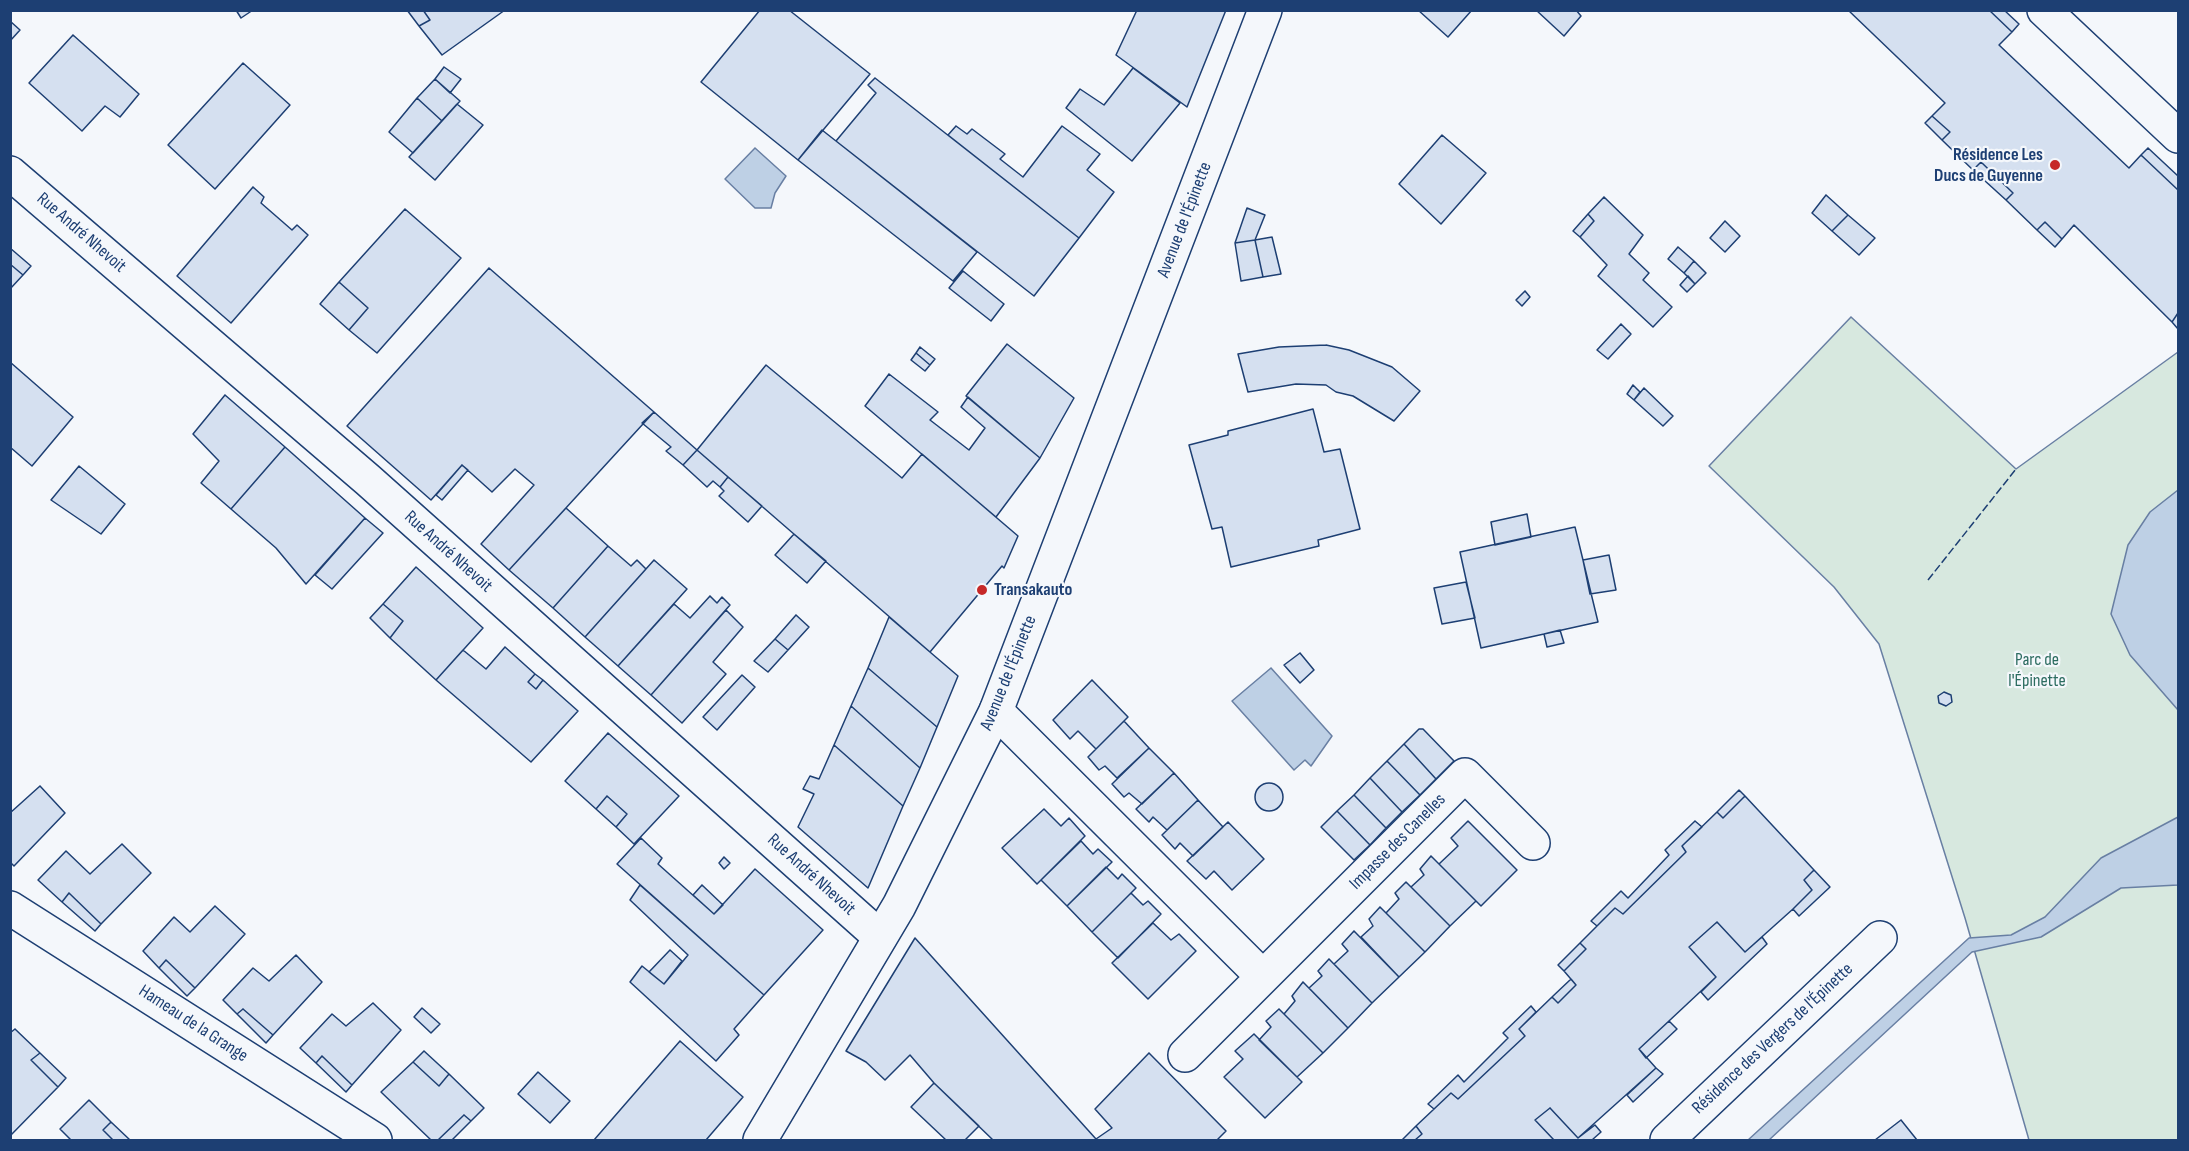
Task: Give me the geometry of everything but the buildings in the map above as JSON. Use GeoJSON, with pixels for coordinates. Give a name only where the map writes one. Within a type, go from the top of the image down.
{"type":"FeatureCollection","features":[{"type":"Feature","properties":{"kind":"street","name":"Avenue de l'Épinette"},"geometry":{"type":"LineString","coordinates":[[760,1140],[899,906],[996,711],[1265,10]]}},
{"type":"Feature","properties":{"kind":"street"},"geometry":{"type":"LineString","coordinates":[[2044,10],[2178,136]]}},
{"type":"Feature","properties":{"kind":"street","name":"Rue André Nhevoit"},"geometry":{"type":"LineString","coordinates":[[10,173],[368,480],[880,937]]}},
{"type":"Feature","properties":{"kind":"street"},"geometry":{"type":"LineString","coordinates":[[996,711],[1263,977]]}},
{"type":"Feature","properties":{"kind":"street","name":"Impasse des Canelles"},"geometry":{"type":"LineString","coordinates":[[1185,1054],[1465,775],[1533,843]]}},
{"type":"Feature","properties":{"kind":"street","name":"Hameau de la Grange"},"geometry":{"type":"LineString","coordinates":[[10,908],[375,1140]]}},
{"type":"Feature","properties":{"kind":"street","name":"Résidence des Vergers de l'Épinette"},"geometry":{"type":"LineString","coordinates":[[1667,1140],[1880,938]]}},
{"type":"Feature","properties":{"kind":"green space","name":"Parc de l'Épinette"},"geometry":{"type":"Polygon","coordinates":[[[1851,317],[2016,469],[2178,352],[2178,1140],[2029,1140],[1965,918],[1879,644],[1834,587],[1709,466],[1851,317]]]}},
{"type":"Feature","properties":{"kind":"water"},"geometry":{"type":"Polygon","coordinates":[[[755,148],[786,176],[775,193],[771,208],[755,208],[725,179],[755,148]]]}},
{"type":"Feature","properties":{"kind":"water"},"geometry":{"type":"Polygon","coordinates":[[[2178,490],[2178,710],[2130,655],[2111,614],[2128,545],[2150,512],[2178,490]]]}},
{"type":"Feature","properties":{"kind":"water"},"geometry":{"type":"Polygon","coordinates":[[[1271,668],[1332,736],[1311,766],[1305,760],[1294,770],[1232,701],[1271,668]]]}},
{"type":"Feature","properties":{"kind":"water"},"geometry":{"type":"Polygon","coordinates":[[[2178,817],[2178,885],[2121,888],[2041,937],[1972,952],[1769,1140],[1748,1140],[1969,938],[2011,935],[2045,917],[2101,858],[2178,817]]]}},
{"type":"Feature","properties":{"kind":"fence"},"geometry":{"type":"LineString","coordinates":[[1928,580],[2016,469]]}},
{"type":"Feature","properties":{"kind":"place","name":"Résidence Les Ducs de Guyenne"},"geometry":{"type":"Point","coordinates":[2055,165]}},
{"type":"Feature","properties":{"kind":"place","name":"Transakauto"},"geometry":{"type":"Point","coordinates":[982,590]}}]}
